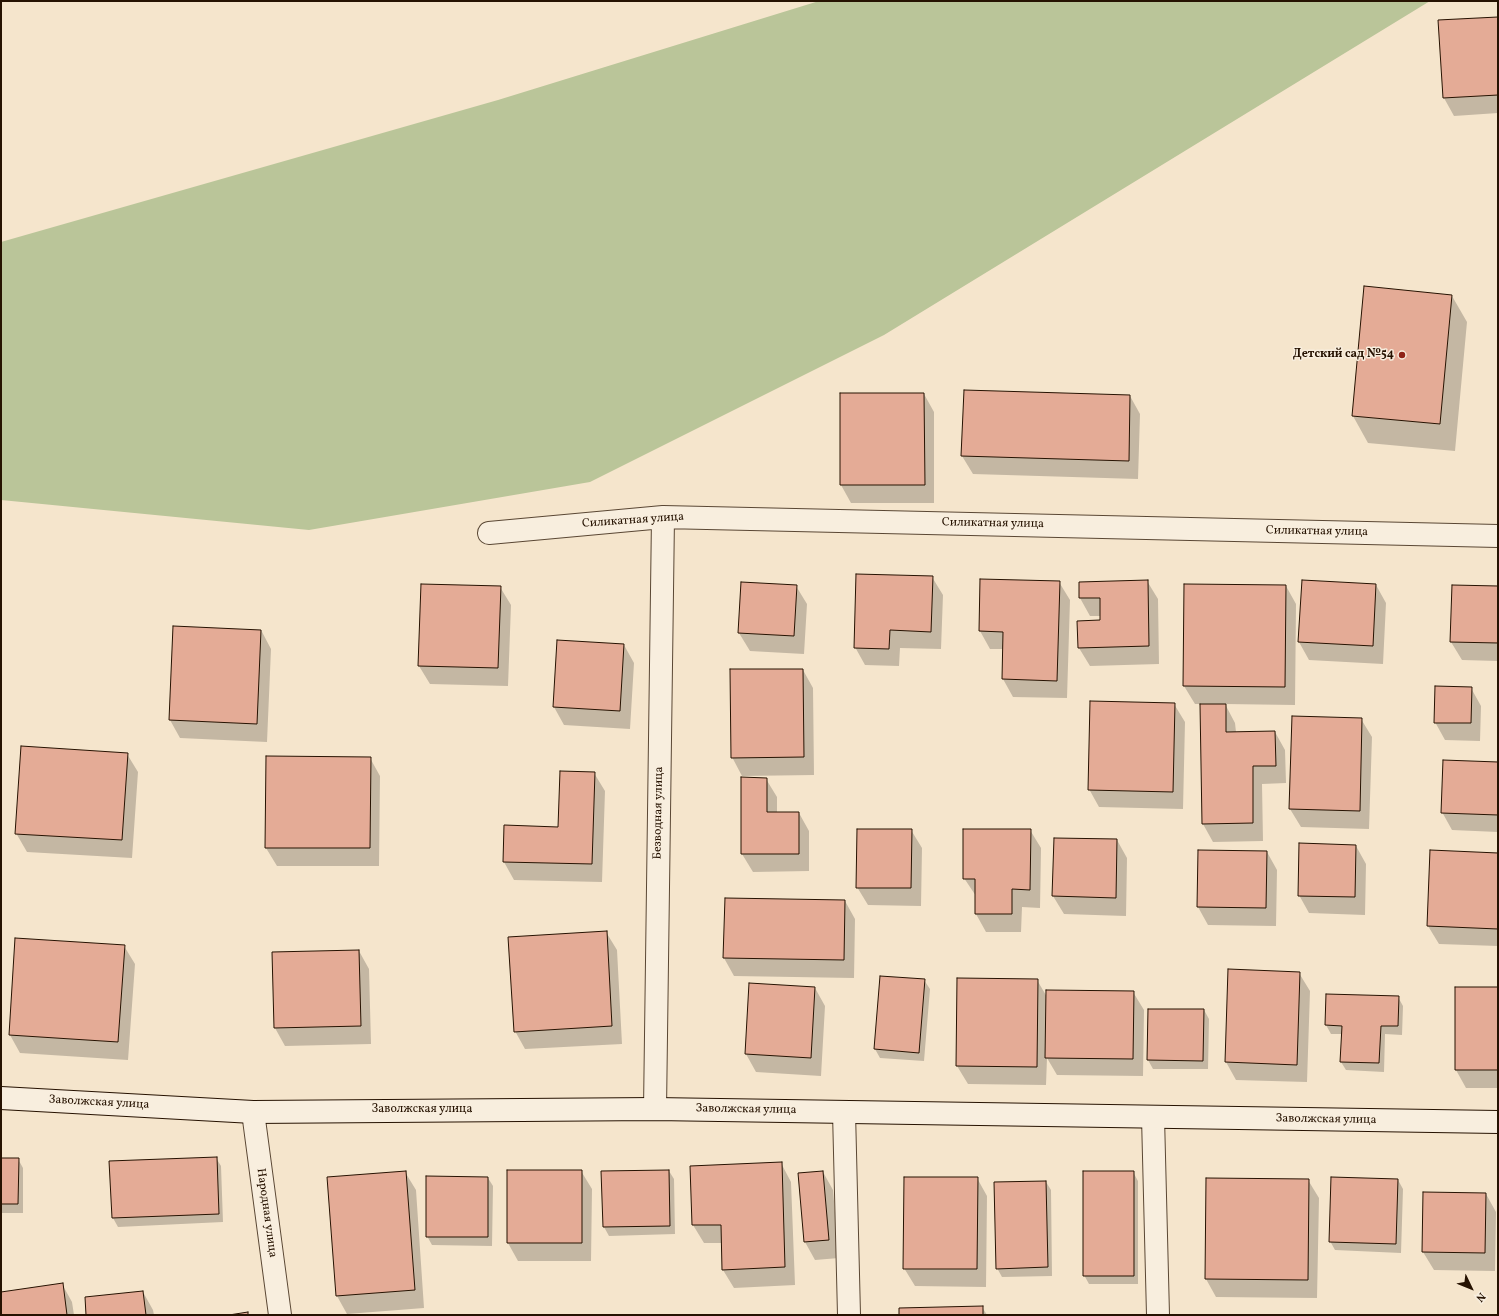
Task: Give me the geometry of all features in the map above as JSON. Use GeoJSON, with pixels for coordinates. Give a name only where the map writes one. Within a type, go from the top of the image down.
{"type":"FeatureCollection","features":[{"type":"Feature","properties":{"kind":"street","name":"Силикатная улица"},"geometry":{"type":"LineString","coordinates":[[489,533],[663,517],[1498,536]]}},
{"type":"Feature","properties":{"kind":"street","name":"Безводная улица"},"geometry":{"type":"LineString","coordinates":[[655,1109],[663,517]]}},
{"type":"Feature","properties":{"kind":"street","name":"Заволжская улица"},"geometry":{"type":"LineString","coordinates":[[1,1098],[253,1112],[655,1109],[1498,1122]]}},
{"type":"Feature","properties":{"kind":"street","name":"Народная улица"},"geometry":{"type":"LineString","coordinates":[[253,1112],[280,1315]]}},
{"type":"Feature","properties":{"kind":"street"},"geometry":{"type":"LineString","coordinates":[[844,1112],[849,1315]]}},
{"type":"Feature","properties":{"kind":"street"},"geometry":{"type":"LineString","coordinates":[[1154,1117],[1158,1315]]}},
{"type":"Feature","properties":{"kind":"green space"},"geometry":{"type":"Polygon","coordinates":[[[819,1],[1430,1],[884,335],[590,482],[309,530],[1,500],[1,242],[498,100],[819,1]]]}},
{"type":"Feature","properties":{"kind":"building"},"geometry":{"type":"Polygon","coordinates":[[[1498,17],[1498,95],[1443,98],[1438,20],[1498,17]]]}},
{"type":"Feature","properties":{"kind":"building","name":"Детский сад №54"},"geometry":{"type":"Polygon","coordinates":[[[1364,286],[1452,295],[1440,424],[1352,416],[1364,286]]]}},
{"type":"Feature","properties":{"kind":"building"},"geometry":{"type":"Polygon","coordinates":[[[964,390],[1130,395],[1129,461],[961,456],[964,390]]]}},
{"type":"Feature","properties":{"kind":"building"},"geometry":{"type":"Polygon","coordinates":[[[840,393],[924,393],[925,485],[840,485],[840,393]]]}},
{"type":"Feature","properties":{"kind":"building"},"geometry":{"type":"Polygon","coordinates":[[[856,574],[933,576],[931,632],[890,630],[889,649],[854,648],[856,574]]]}},
{"type":"Feature","properties":{"kind":"building"},"geometry":{"type":"Polygon","coordinates":[[[980,579],[1060,581],[1057,681],[1002,679],[1003,632],[979,631],[980,579]]]}},
{"type":"Feature","properties":{"kind":"building"},"geometry":{"type":"Polygon","coordinates":[[[1148,580],[1149,646],[1078,648],[1077,621],[1100,620],[1100,598],[1079,598],[1079,582],[1148,580]]]}},
{"type":"Feature","properties":{"kind":"building"},"geometry":{"type":"Polygon","coordinates":[[[1302,580],[1376,584],[1373,646],[1298,642],[1302,580]]]}},
{"type":"Feature","properties":{"kind":"building"},"geometry":{"type":"Polygon","coordinates":[[[741,582],[797,585],[794,636],[738,633],[741,582]]]}},
{"type":"Feature","properties":{"kind":"building"},"geometry":{"type":"Polygon","coordinates":[[[421,584],[501,586],[498,668],[418,666],[421,584]]]}},
{"type":"Feature","properties":{"kind":"building"},"geometry":{"type":"Polygon","coordinates":[[[1184,584],[1286,585],[1285,687],[1183,686],[1184,584]]]}},
{"type":"Feature","properties":{"kind":"building"},"geometry":{"type":"Polygon","coordinates":[[[1452,585],[1498,586],[1498,643],[1450,642],[1452,585]]]}},
{"type":"Feature","properties":{"kind":"building"},"geometry":{"type":"Polygon","coordinates":[[[173,626],[261,630],[257,724],[169,720],[173,626]]]}},
{"type":"Feature","properties":{"kind":"building"},"geometry":{"type":"Polygon","coordinates":[[[557,640],[624,644],[620,711],[553,707],[557,640]]]}},
{"type":"Feature","properties":{"kind":"building"},"geometry":{"type":"Polygon","coordinates":[[[730,669],[803,669],[804,757],[731,758],[730,669]]]}},
{"type":"Feature","properties":{"kind":"building"},"geometry":{"type":"Polygon","coordinates":[[[1435,686],[1472,687],[1471,723],[1434,723],[1435,686]]]}},
{"type":"Feature","properties":{"kind":"building"},"geometry":{"type":"Polygon","coordinates":[[[1090,701],[1175,703],[1173,792],[1088,790],[1090,701]]]}},
{"type":"Feature","properties":{"kind":"building"},"geometry":{"type":"Polygon","coordinates":[[[1200,704],[1226,704],[1226,732],[1275,731],[1276,766],[1253,766],[1253,823],[1202,824],[1200,704]]]}},
{"type":"Feature","properties":{"kind":"building"},"geometry":{"type":"Polygon","coordinates":[[[1292,716],[1362,718],[1360,811],[1289,809],[1292,716]]]}},
{"type":"Feature","properties":{"kind":"building"},"geometry":{"type":"Polygon","coordinates":[[[21,746],[128,753],[122,840],[15,834],[21,746]]]}},
{"type":"Feature","properties":{"kind":"building"},"geometry":{"type":"Polygon","coordinates":[[[266,756],[371,757],[370,848],[265,848],[266,756]]]}},
{"type":"Feature","properties":{"kind":"building"},"geometry":{"type":"Polygon","coordinates":[[[1443,760],[1498,762],[1498,815],[1441,813],[1443,760]]]}},
{"type":"Feature","properties":{"kind":"building"},"geometry":{"type":"Polygon","coordinates":[[[560,771],[595,772],[592,864],[503,862],[504,825],[558,827],[560,771]]]}},
{"type":"Feature","properties":{"kind":"building"},"geometry":{"type":"Polygon","coordinates":[[[741,777],[767,778],[767,812],[799,812],[799,854],[741,854],[741,777]]]}},
{"type":"Feature","properties":{"kind":"building"},"geometry":{"type":"Polygon","coordinates":[[[857,829],[912,829],[911,888],[856,888],[857,829]]]}},
{"type":"Feature","properties":{"kind":"building"},"geometry":{"type":"Polygon","coordinates":[[[963,829],[1031,829],[1030,890],[1012,889],[1012,914],[975,914],[975,879],[963,879],[963,829]]]}},
{"type":"Feature","properties":{"kind":"building"},"geometry":{"type":"Polygon","coordinates":[[[1054,838],[1117,839],[1116,898],[1052,896],[1054,838]]]}},
{"type":"Feature","properties":{"kind":"building"},"geometry":{"type":"Polygon","coordinates":[[[1299,843],[1356,845],[1355,897],[1298,896],[1299,843]]]}},
{"type":"Feature","properties":{"kind":"building"},"geometry":{"type":"Polygon","coordinates":[[[1198,850],[1267,851],[1266,908],[1197,907],[1198,850]]]}},
{"type":"Feature","properties":{"kind":"building"},"geometry":{"type":"Polygon","coordinates":[[[1430,850],[1498,853],[1498,929],[1427,926],[1430,850]]]}},
{"type":"Feature","properties":{"kind":"building"},"geometry":{"type":"Polygon","coordinates":[[[725,898],[845,900],[844,960],[723,958],[725,898]]]}},
{"type":"Feature","properties":{"kind":"building"},"geometry":{"type":"Polygon","coordinates":[[[607,931],[612,1026],[514,1032],[508,937],[607,931]]]}},
{"type":"Feature","properties":{"kind":"building"},"geometry":{"type":"Polygon","coordinates":[[[15,938],[125,945],[118,1042],[9,1035],[15,938]]]}},
{"type":"Feature","properties":{"kind":"building"},"geometry":{"type":"Polygon","coordinates":[[[359,950],[361,1026],[274,1028],[272,952],[359,950]]]}},
{"type":"Feature","properties":{"kind":"building"},"geometry":{"type":"Polygon","coordinates":[[[1228,969],[1300,972],[1297,1065],[1225,1062],[1228,969]]]}},
{"type":"Feature","properties":{"kind":"building"},"geometry":{"type":"Polygon","coordinates":[[[880,976],[925,979],[919,1053],[874,1049],[880,976]]]}},
{"type":"Feature","properties":{"kind":"building"},"geometry":{"type":"Polygon","coordinates":[[[957,978],[1038,979],[1037,1067],[956,1066],[957,978]]]}},
{"type":"Feature","properties":{"kind":"building"},"geometry":{"type":"Polygon","coordinates":[[[749,983],[815,987],[811,1058],[745,1054],[749,983]]]}},
{"type":"Feature","properties":{"kind":"building"},"geometry":{"type":"Polygon","coordinates":[[[1455,987],[1498,987],[1498,1070],[1455,1070],[1455,987]]]}},
{"type":"Feature","properties":{"kind":"building"},"geometry":{"type":"Polygon","coordinates":[[[1046,990],[1134,991],[1133,1059],[1045,1058],[1046,990]]]}},
{"type":"Feature","properties":{"kind":"building"},"geometry":{"type":"Polygon","coordinates":[[[1326,994],[1399,996],[1398,1026],[1381,1026],[1379,1063],[1340,1062],[1342,1026],[1325,1025],[1326,994]]]}},
{"type":"Feature","properties":{"kind":"building"},"geometry":{"type":"Polygon","coordinates":[[[1148,1009],[1204,1009],[1203,1061],[1147,1060],[1148,1009]]]}},
{"type":"Feature","properties":{"kind":"building"},"geometry":{"type":"Polygon","coordinates":[[[217,1157],[219,1214],[112,1218],[109,1161],[217,1157]]]}},
{"type":"Feature","properties":{"kind":"building"},"geometry":{"type":"Polygon","coordinates":[[[1,1158],[19,1158],[18,1204],[1,1204],[1,1158]]]}},
{"type":"Feature","properties":{"kind":"building"},"geometry":{"type":"Polygon","coordinates":[[[782,1162],[785,1267],[722,1270],[721,1225],[692,1225],[690,1166],[782,1162]]]}},
{"type":"Feature","properties":{"kind":"building"},"geometry":{"type":"Polygon","coordinates":[[[507,1170],[582,1170],[582,1243],[507,1243],[507,1170]]]}},
{"type":"Feature","properties":{"kind":"building"},"geometry":{"type":"Polygon","coordinates":[[[669,1170],[670,1226],[603,1227],[601,1171],[669,1170]]]}},
{"type":"Feature","properties":{"kind":"building"},"geometry":{"type":"Polygon","coordinates":[[[406,1171],[415,1290],[336,1296],[327,1177],[406,1171]]]}},
{"type":"Feature","properties":{"kind":"building"},"geometry":{"type":"Polygon","coordinates":[[[823,1171],[829,1240],[804,1242],[798,1173],[823,1171]]]}},
{"type":"Feature","properties":{"kind":"building"},"geometry":{"type":"Polygon","coordinates":[[[1083,1171],[1134,1171],[1134,1276],[1083,1276],[1083,1171]]]}},
{"type":"Feature","properties":{"kind":"building"},"geometry":{"type":"Polygon","coordinates":[[[426,1176],[488,1177],[488,1237],[426,1237],[426,1176]]]}},
{"type":"Feature","properties":{"kind":"building"},"geometry":{"type":"Polygon","coordinates":[[[904,1177],[978,1177],[977,1269],[903,1269],[904,1177]]]}},
{"type":"Feature","properties":{"kind":"building"},"geometry":{"type":"Polygon","coordinates":[[[1331,1177],[1398,1179],[1396,1244],[1329,1242],[1331,1177]]]}},
{"type":"Feature","properties":{"kind":"building"},"geometry":{"type":"Polygon","coordinates":[[[1206,1178],[1309,1179],[1308,1280],[1205,1279],[1206,1178]]]}},
{"type":"Feature","properties":{"kind":"building"},"geometry":{"type":"Polygon","coordinates":[[[1046,1181],[1048,1267],[996,1269],[994,1182],[1046,1181]]]}},
{"type":"Feature","properties":{"kind":"building"},"geometry":{"type":"Polygon","coordinates":[[[1423,1192],[1486,1193],[1485,1253],[1422,1252],[1423,1192]]]}},
{"type":"Feature","properties":{"kind":"building"},"geometry":{"type":"Polygon","coordinates":[[[63,1283],[67,1315],[1,1315],[1,1292],[63,1283]]]}},
{"type":"Feature","properties":{"kind":"building"},"geometry":{"type":"Polygon","coordinates":[[[143,1291],[146,1315],[86,1315],[85,1297],[143,1291]]]}},
{"type":"Feature","properties":{"kind":"building"},"geometry":{"type":"Polygon","coordinates":[[[983,1306],[983,1315],[899,1315],[899,1308],[983,1306]]]}},
{"type":"Feature","properties":{"kind":"building"},"geometry":{"type":"Polygon","coordinates":[[[248,1312],[248,1315],[229,1315],[248,1312]]]}},
{"type":"Feature","properties":{"kind":"place","name":"Детский сад №54"},"geometry":{"type":"Point","coordinates":[1402,355]}}]}
